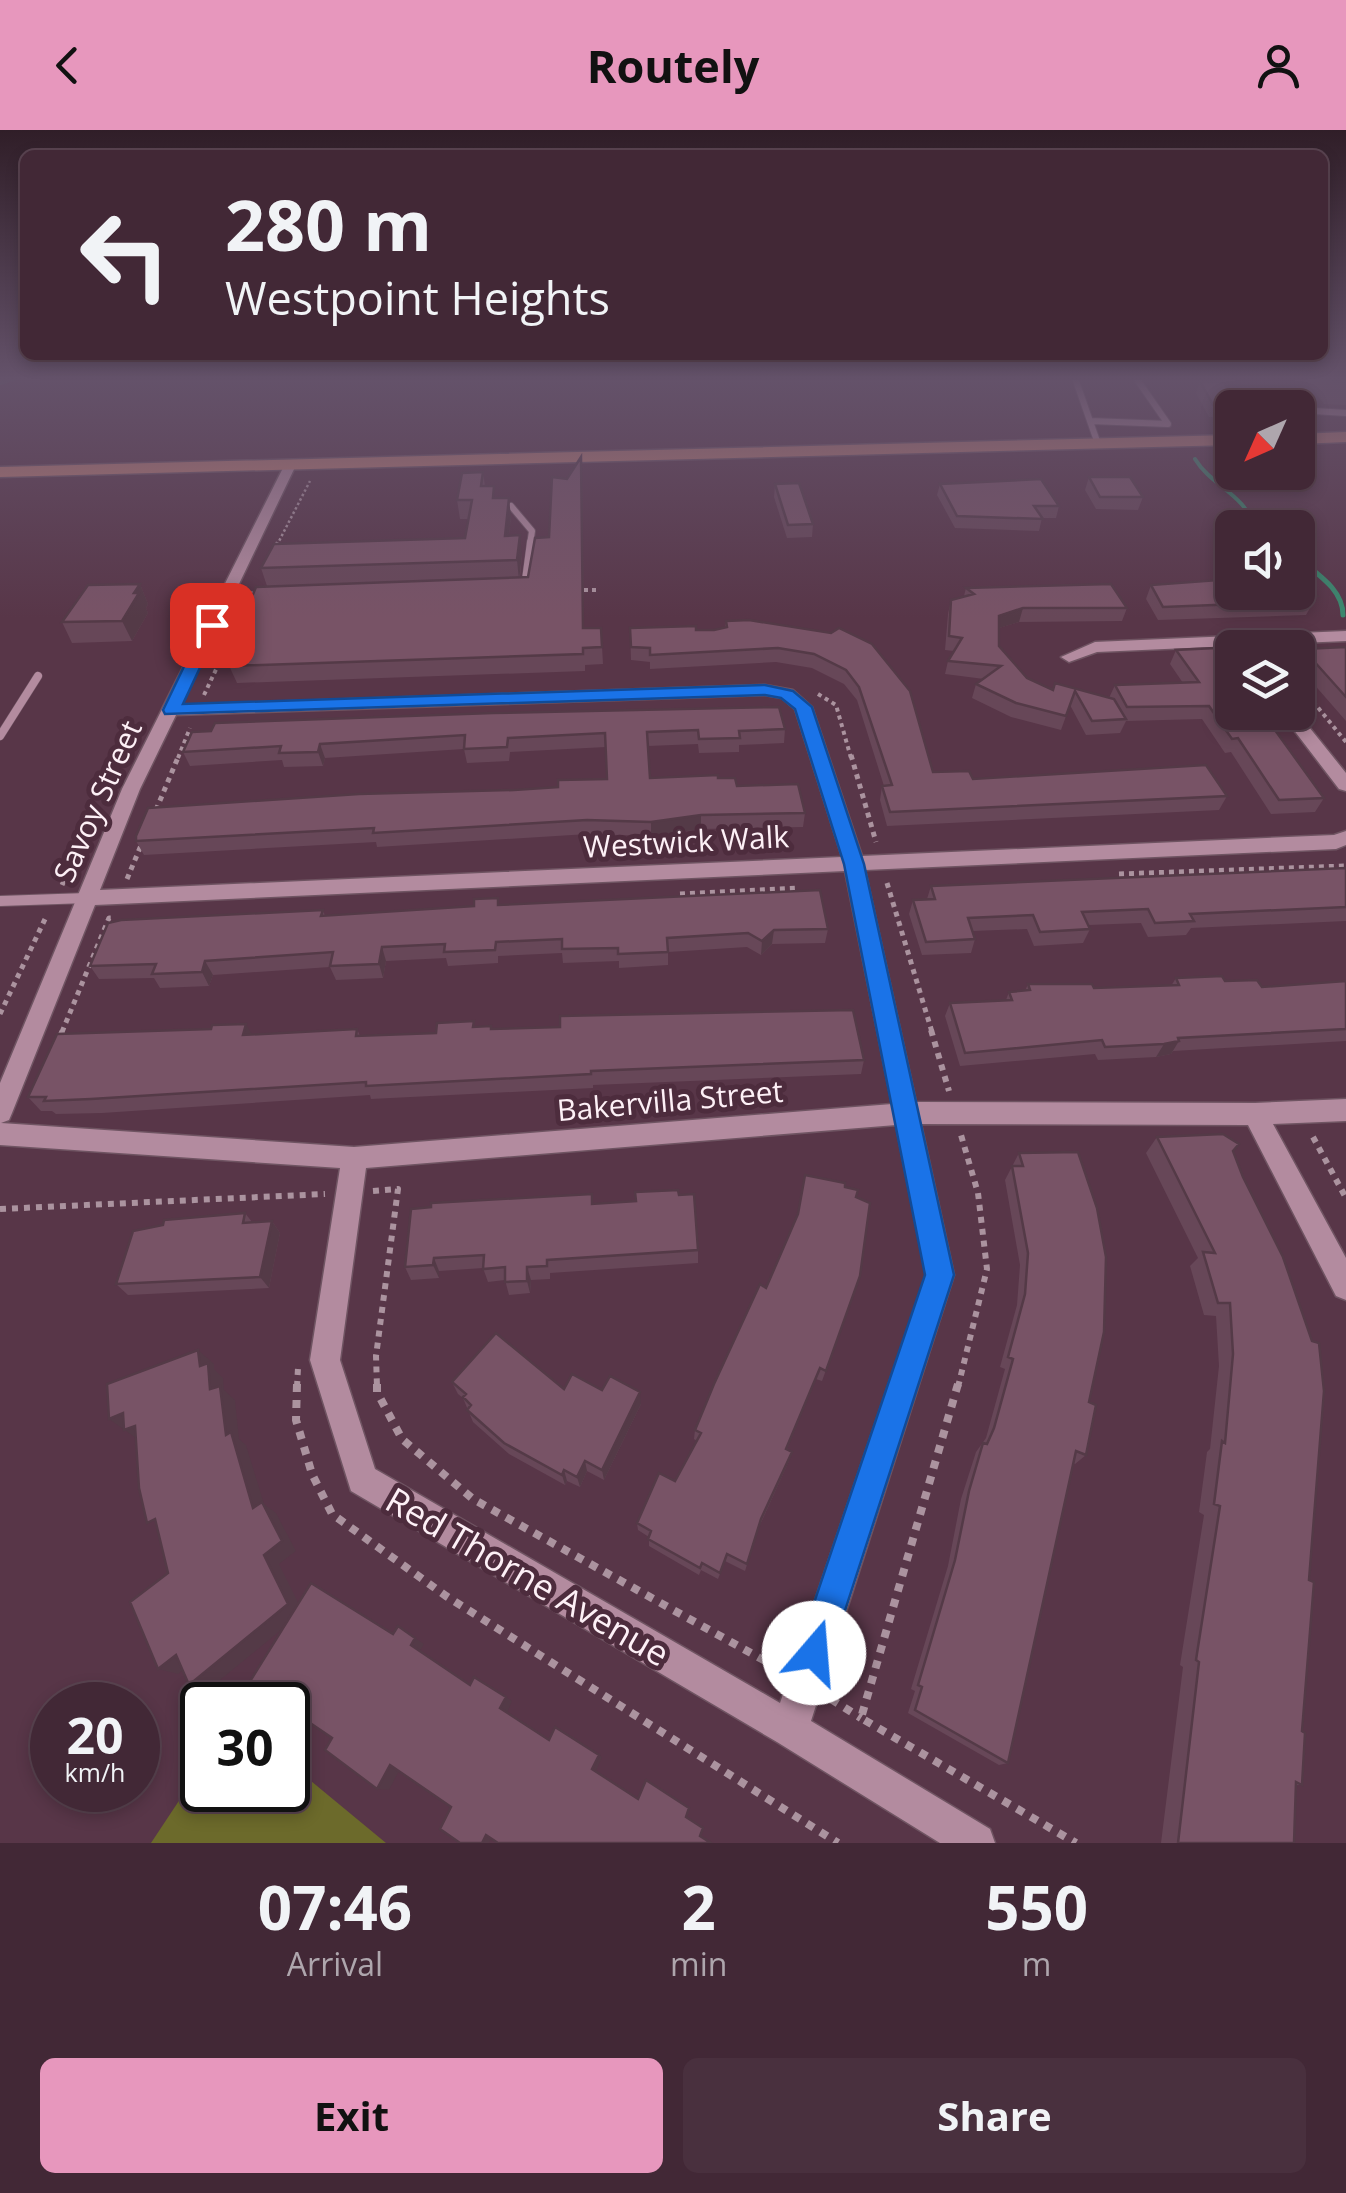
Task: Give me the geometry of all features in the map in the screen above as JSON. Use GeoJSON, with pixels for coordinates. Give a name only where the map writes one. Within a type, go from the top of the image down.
{"type":"FeatureCollection","features":[{"type":"Feature","properties":{"kind":"main road"},"geometry":{"type":"LineString","coordinates":[[0,472],[562,458]]}},
{"type":"Feature","properties":{"kind":"street","name":"Savoy Street"},"geometry":{"type":"LineString","coordinates":[[0,1113],[131,789],[290,465]]}},
{"type":"Feature","properties":{"kind":"street"},"geometry":{"type":"LineString","coordinates":[[1315,638],[1346,636]]}},
{"type":"Feature","properties":{"kind":"street"},"geometry":{"type":"LineString","coordinates":[[1069,657],[1095,647],[1215,644]]}},
{"type":"Feature","properties":{"kind":"street"},"geometry":{"type":"LineString","coordinates":[[171,710],[765,690],[786,694],[803,707],[854,864],[940,1275],[790,1728]]}},
{"type":"Feature","properties":{"kind":"street"},"geometry":{"type":"LineString","coordinates":[[1302,730],[1346,785]]}},
{"type":"Feature","properties":{"kind":"street","name":"Westwick Walk"},"geometry":{"type":"LineString","coordinates":[[87,898],[1336,842],[1346,838]]}},
{"type":"Feature","properties":{"kind":"street","name":"Bakervilla Street"},"geometry":{"type":"LineString","coordinates":[[0,1134],[354,1158],[909,1113],[1255,1114],[1346,1110]]}},
{"type":"Feature","properties":{"kind":"street"},"geometry":{"type":"LineString","coordinates":[[1255,1114],[1346,1286]]}},
{"type":"Feature","properties":{"kind":"street","name":"Red Thorne Avenue"},"geometry":{"type":"LineString","coordinates":[[354,1158],[325,1360],[362,1480],[790,1728],[976,1843]]}},
{"type":"Feature","properties":{"kind":"lane"},"geometry":{"type":"LineString","coordinates":[[507,587],[526,586],[532,531],[510,506]]}},
{"type":"Feature","properties":{"kind":"lane"},"geometry":{"type":"LineString","coordinates":[[226,597],[282,595]]}},
{"type":"Feature","properties":{"kind":"lane"},"geometry":{"type":"LineString","coordinates":[[0,736],[38,676]]}},
{"type":"Feature","properties":{"kind":"lane"},"geometry":{"type":"LineString","coordinates":[[0,901],[87,898]]}},
{"type":"Feature","properties":{"kind":"path"},"geometry":{"type":"LineString","coordinates":[[577,590],[596,590]]}},
{"type":"Feature","properties":{"kind":"path"},"geometry":{"type":"LineString","coordinates":[[1315,704],[1346,742]]}},
{"type":"Feature","properties":{"kind":"path"},"geometry":{"type":"LineString","coordinates":[[1111,874],[1346,866]]}},
{"type":"Feature","properties":{"kind":"path"},"geometry":{"type":"LineString","coordinates":[[904,882],[886,883],[952,1100]]}},
{"type":"Feature","properties":{"kind":"path"},"geometry":{"type":"LineString","coordinates":[[672,894],[802,888]]}},
{"type":"Feature","properties":{"kind":"path"},"geometry":{"type":"LineString","coordinates":[[54,1048],[109,918],[128,917]]}},
{"type":"Feature","properties":{"kind":"path"},"geometry":{"type":"LineString","coordinates":[[861,1718],[945,1438],[987,1269],[978,1193],[957,1118]]}},
{"type":"Feature","properties":{"kind":"path"},"geometry":{"type":"LineString","coordinates":[[1313,1137],[1346,1198]]}},
{"type":"Feature","properties":{"kind":"path"},"geometry":{"type":"LineString","coordinates":[[366,1192],[398,1189],[376,1356],[377,1392],[402,1439],[474,1499],[660,1606],[793,1675]]}},
{"type":"Feature","properties":{"kind":"path"},"geometry":{"type":"LineString","coordinates":[[0,1208],[333,1194],[324,1200]]}},
{"type":"Feature","properties":{"kind":"path"},"geometry":{"type":"LineString","coordinates":[[298,1362],[296,1420],[312,1474],[332,1514],[446,1596],[838,1843]]}},
{"type":"Feature","properties":{"kind":"path"},"geometry":{"type":"LineString","coordinates":[[820,1692],[1076,1843]]}},
{"type":"Feature","properties":{"kind":"shaded area"},"geometry":{"type":"Polygon","coordinates":[[[310,1780],[386,1843],[151,1843],[180,1799],[180,1812],[310,1812],[310,1780]]]}},
{"type":"Feature","properties":{"kind":"building"},"geometry":{"type":"Polygon","coordinates":[[[581,458],[583,628],[601,628],[602,647],[583,648],[583,654],[230,666],[233,659],[226,659],[256,587],[528,577],[535,538],[549,537],[552,477],[567,479],[581,458]]]}},
{"type":"Feature","properties":{"kind":"building"},"geometry":{"type":"Polygon","coordinates":[[[483,472],[481,486],[494,486],[493,498],[509,498],[505,536],[520,535],[517,560],[261,568],[274,544],[465,538],[472,500],[457,500],[462,473],[483,472]]]}},
{"type":"Feature","properties":{"kind":"building"},"geometry":{"type":"Polygon","coordinates":[[[1089,477],[1130,477],[1143,497],[1100,497],[1089,477]]]}},
{"type":"Feature","properties":{"kind":"building"},"geometry":{"type":"Polygon","coordinates":[[[1041,479],[1059,506],[1034,506],[1043,519],[957,516],[940,484],[1041,479]]]}},
{"type":"Feature","properties":{"kind":"building"},"geometry":{"type":"Polygon","coordinates":[[[799,483],[813,524],[788,525],[775,484],[799,483]]]}},
{"type":"Feature","properties":{"kind":"building"},"geometry":{"type":"Polygon","coordinates":[[[1215,580],[1215,605],[1163,607],[1151,585],[1215,580]]]}},
{"type":"Feature","properties":{"kind":"building"},"geometry":{"type":"Polygon","coordinates":[[[140,584],[134,593],[139,593],[122,621],[62,622],[88,585],[140,584]]]}},
{"type":"Feature","properties":{"kind":"building"},"geometry":{"type":"Polygon","coordinates":[[[1111,584],[1127,608],[1023,608],[999,616],[999,646],[1027,678],[1053,690],[1055,683],[1114,699],[1126,719],[1092,721],[1075,691],[1066,716],[1016,703],[976,684],[1001,666],[948,661],[962,638],[949,636],[951,600],[974,594],[966,588],[1111,584]]]}},
{"type":"Feature","properties":{"kind":"building"},"geometry":{"type":"Polygon","coordinates":[[[749,620],[831,633],[839,628],[872,644],[910,691],[933,772],[969,771],[973,779],[1206,765],[1227,796],[890,812],[882,786],[892,785],[859,687],[846,670],[814,654],[778,648],[650,655],[650,648],[631,647],[630,628],[696,626],[696,630],[714,630],[727,627],[726,621],[749,620]]]}},
{"type":"Feature","properties":{"kind":"building"},"geometry":{"type":"Polygon","coordinates":[[[1346,647],[1346,697],[1315,662],[1315,648],[1346,647]]]}},
{"type":"Feature","properties":{"kind":"building"},"geometry":{"type":"Polygon","coordinates":[[[1215,648],[1215,715],[1209,706],[1127,707],[1115,685],[1199,682],[1176,650],[1215,648]]]}},
{"type":"Feature","properties":{"kind":"building"},"geometry":{"type":"Polygon","coordinates":[[[779,707],[785,729],[739,731],[740,738],[699,739],[698,730],[647,732],[650,778],[718,775],[735,778],[737,786],[798,784],[805,813],[701,815],[651,822],[587,820],[373,833],[374,828],[136,841],[148,808],[359,794],[514,790],[558,787],[558,780],[607,779],[605,733],[508,738],[507,747],[464,749],[465,735],[320,744],[318,752],[279,753],[281,746],[183,752],[192,732],[211,731],[215,723],[779,707]]]}},
{"type":"Feature","properties":{"kind":"building"},"geometry":{"type":"Polygon","coordinates":[[[1226,730],[1275,730],[1324,798],[1279,800],[1238,738],[1232,739],[1226,730]]]}},
{"type":"Feature","properties":{"kind":"building"},"geometry":{"type":"Polygon","coordinates":[[[1346,868],[1346,907],[1190,914],[1194,921],[1155,923],[1148,909],[1082,912],[1090,929],[1040,932],[1033,915],[968,918],[975,939],[926,942],[913,900],[935,899],[931,886],[1346,868]]]}},
{"type":"Feature","properties":{"kind":"building"},"geometry":{"type":"Polygon","coordinates":[[[820,890],[828,929],[774,930],[762,941],[748,933],[667,938],[668,952],[618,954],[618,948],[562,949],[562,939],[496,942],[495,950],[444,952],[445,944],[382,947],[379,964],[330,966],[333,952],[205,961],[202,972],[152,974],[156,964],[90,966],[108,923],[121,920],[323,910],[321,916],[474,906],[474,899],[498,898],[498,905],[820,890]]]}},
{"type":"Feature","properties":{"kind":"building"},"geometry":{"type":"Polygon","coordinates":[[[1222,976],[1225,981],[1257,980],[1262,987],[1346,981],[1346,1029],[1178,1038],[1179,1041],[1164,1044],[1105,1047],[1102,1040],[965,1053],[950,1003],[1012,1000],[1009,992],[1030,990],[1028,984],[1092,984],[1094,988],[1179,985],[1176,978],[1222,976]]]}},
{"type":"Feature","properties":{"kind":"building"},"geometry":{"type":"Polygon","coordinates":[[[853,1010],[864,1060],[591,1071],[366,1086],[366,1082],[91,1099],[44,1101],[46,1097],[28,1097],[57,1034],[211,1029],[212,1025],[246,1024],[243,1035],[357,1029],[356,1036],[436,1033],[437,1023],[474,1021],[473,1027],[491,1029],[560,1027],[560,1016],[853,1010]]]}},
{"type":"Feature","properties":{"kind":"building"},"geometry":{"type":"Polygon","coordinates":[[[1223,1134],[1239,1144],[1233,1151],[1243,1177],[1283,1257],[1312,1341],[1319,1343],[1324,1391],[1309,1580],[1314,1582],[1302,1731],[1302,1785],[1296,1782],[1294,1843],[1178,1843],[1199,1662],[1196,1660],[1220,1506],[1214,1504],[1222,1441],[1225,1443],[1233,1354],[1230,1303],[1218,1303],[1203,1252],[1215,1253],[1157,1137],[1223,1134]]]}},
{"type":"Feature","properties":{"kind":"building"},"geometry":{"type":"Polygon","coordinates":[[[1078,1152],[1097,1208],[1106,1257],[1104,1332],[1089,1402],[1096,1405],[1086,1455],[1076,1451],[1008,1763],[915,1710],[922,1687],[918,1685],[955,1560],[969,1491],[983,1443],[987,1444],[994,1428],[1013,1359],[1008,1357],[1025,1294],[1028,1253],[1012,1166],[1023,1166],[1019,1153],[1078,1152]]]}},
{"type":"Feature","properties":{"kind":"building"},"geometry":{"type":"Polygon","coordinates":[[[805,1175],[845,1183],[845,1187],[858,1190],[856,1197],[870,1203],[860,1276],[826,1371],[820,1368],[786,1449],[792,1452],[761,1519],[747,1564],[727,1554],[720,1573],[702,1563],[700,1568],[648,1539],[651,1531],[637,1523],[659,1473],[675,1481],[701,1433],[695,1430],[714,1384],[760,1284],[766,1288],[798,1214],[805,1175]]]}},
{"type":"Feature","properties":{"kind":"building"},"geometry":{"type":"Polygon","coordinates":[[[678,1190],[679,1195],[694,1194],[698,1250],[547,1260],[547,1266],[527,1267],[527,1281],[505,1282],[505,1267],[483,1269],[484,1255],[434,1258],[433,1265],[405,1267],[411,1209],[431,1207],[431,1203],[592,1194],[592,1204],[636,1201],[635,1192],[678,1190]]]}},
{"type":"Feature","properties":{"kind":"building"},"geometry":{"type":"Polygon","coordinates":[[[245,1213],[243,1223],[272,1221],[260,1277],[116,1284],[133,1231],[163,1225],[164,1220],[245,1213]]]}},
{"type":"Feature","properties":{"kind":"building"},"geometry":{"type":"Polygon","coordinates":[[[496,1333],[564,1389],[572,1374],[602,1390],[610,1376],[640,1392],[602,1470],[585,1461],[577,1477],[564,1470],[562,1475],[504,1443],[467,1410],[471,1405],[463,1397],[466,1394],[452,1382],[496,1333]]]}},
{"type":"Feature","properties":{"kind":"building"},"geometry":{"type":"Polygon","coordinates":[[[198,1350],[200,1366],[208,1363],[210,1389],[220,1386],[226,1435],[231,1432],[253,1508],[262,1502],[282,1541],[264,1555],[288,1604],[193,1682],[188,1682],[176,1655],[158,1669],[130,1602],[168,1573],[155,1519],[147,1523],[139,1488],[135,1426],[124,1430],[123,1413],[109,1419],[107,1384],[198,1350]]]}},
{"type":"Feature","properties":{"kind":"building"},"geometry":{"type":"Polygon","coordinates":[[[311,1583],[393,1634],[398,1626],[415,1638],[411,1645],[470,1685],[474,1677],[506,1697],[500,1708],[549,1740],[555,1727],[599,1755],[592,1769],[638,1799],[646,1780],[689,1808],[686,1817],[703,1828],[700,1836],[711,1843],[498,1843],[486,1835],[482,1843],[460,1843],[440,1829],[451,1807],[390,1765],[377,1789],[325,1750],[332,1738],[310,1723],[310,1682],[250,1682],[311,1583]]]}},
{"type":"Feature","properties":{"kind":"waterway"},"geometry":{"type":"LineString","coordinates":[[1195,459],[1246,510]]}},
{"type":"Feature","properties":{"kind":"waterway"},"geometry":{"type":"LineString","coordinates":[[1315,571],[1339,597],[1343,615]]}},
{"type":"Feature","properties":{"kind":"route"},"geometry":{"type":"LineString","coordinates":[[212,625],[171,710],[765,690],[786,694],[803,707],[854,864],[940,1275],[814,1653]]}}]}
